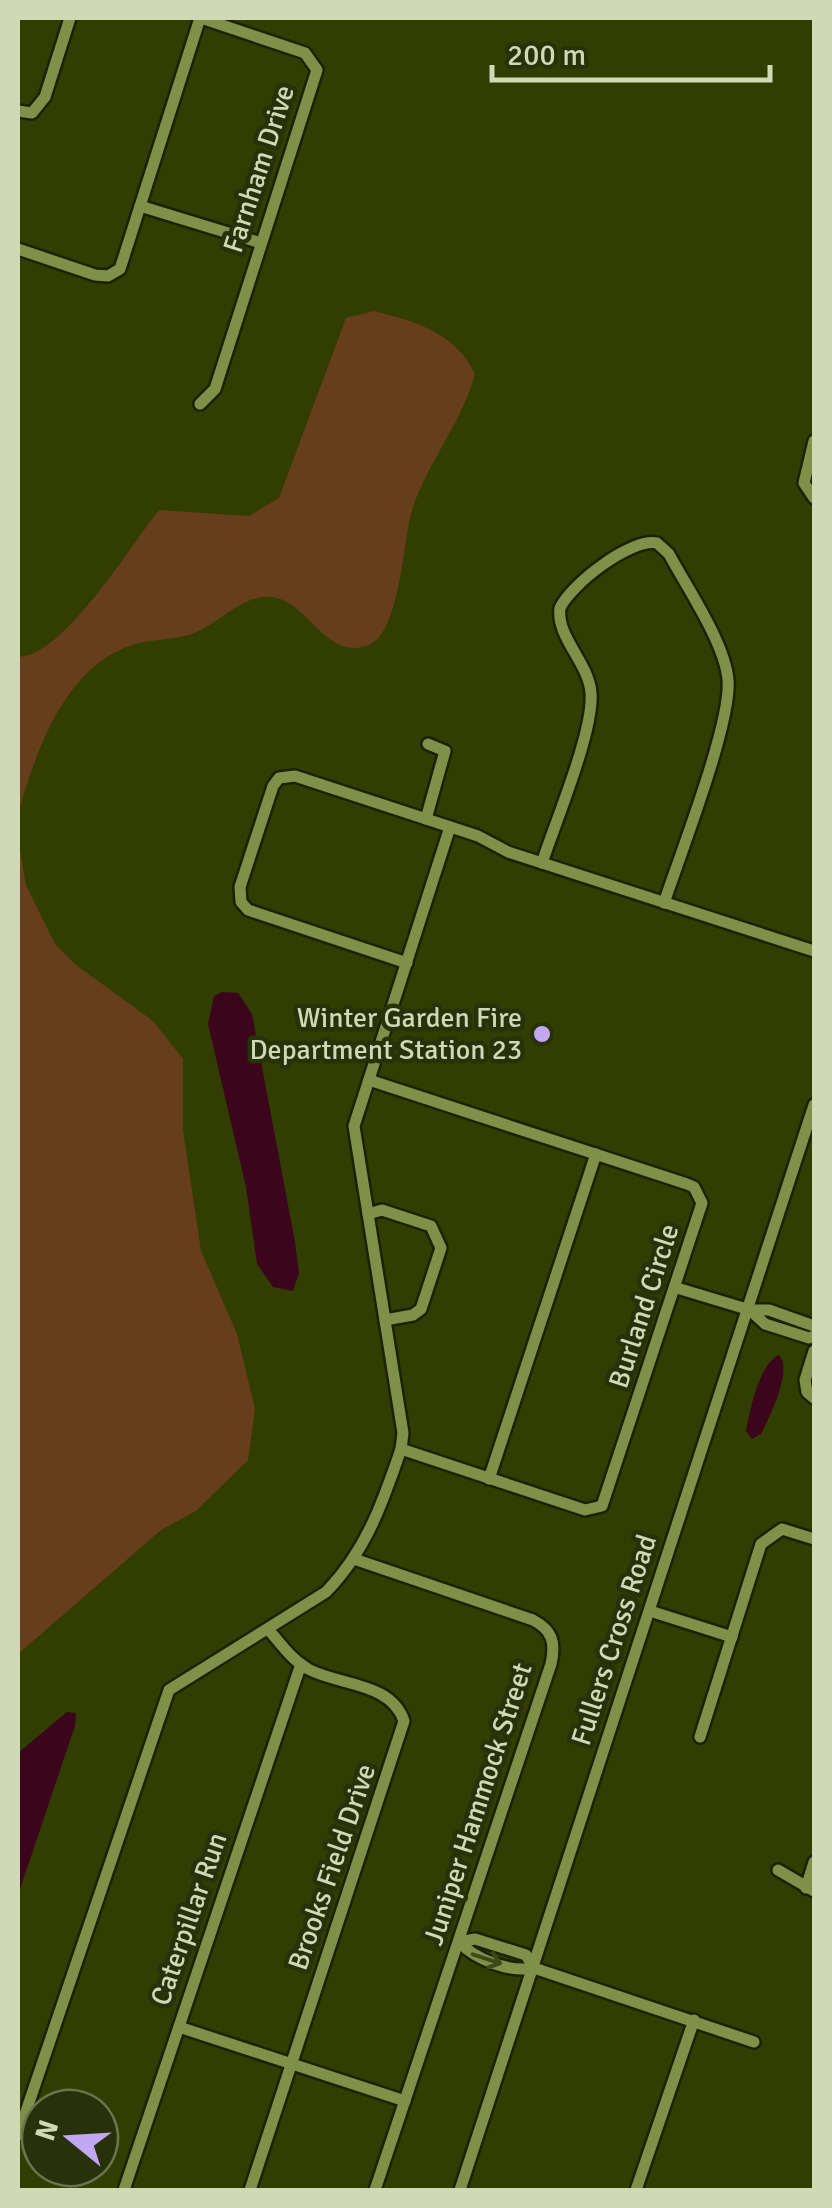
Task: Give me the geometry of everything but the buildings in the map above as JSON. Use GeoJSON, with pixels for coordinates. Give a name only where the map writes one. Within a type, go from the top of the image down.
{"type":"FeatureCollection","features":[{"type":"Feature","properties":{"kind":"street"},"geometry":{"type":"LineString","coordinates":[[18,110],[32,113],[45,98],[70,18]]}},
{"type":"Feature","properties":{"kind":"street"},"geometry":{"type":"LineString","coordinates":[[18,249],[108,276],[120,269],[200,18]]}},
{"type":"Feature","properties":{"kind":"street","name":"Farnham Drive"},"geometry":{"type":"LineString","coordinates":[[200,18],[305,53],[317,70],[215,390],[200,404]]}},
{"type":"Feature","properties":{"kind":"street"},"geometry":{"type":"LineString","coordinates":[[140,206],[261,243]]}},
{"type":"Feature","properties":{"kind":"street"},"geometry":{"type":"LineString","coordinates":[[814,441],[804,483],[814,498]]}},
{"type":"Feature","properties":{"kind":"street"},"geometry":{"type":"LineString","coordinates":[[542,863],[592,704],[586,672],[561,624],[560,608],[604,564],[636,545],[658,543],[670,554],[723,658],[728,678],[724,712],[664,902]]}},
{"type":"Feature","properties":{"kind":"street"},"geometry":{"type":"LineString","coordinates":[[426,819],[446,751],[428,744]]}},
{"type":"Feature","properties":{"kind":"street"},"geometry":{"type":"LineString","coordinates":[[406,963],[248,910],[241,902],[240,887],[272,786],[279,778],[295,776],[450,827],[542,863],[814,951]]}},
{"type":"Feature","properties":{"kind":"street"},"geometry":{"type":"LineString","coordinates":[[18,2135],[163,1700],[176,1683],[326,1592],[354,1559],[401,1448],[403,1434],[354,1126],[450,827]]}},
{"type":"Feature","properties":{"kind":"street","name":"Burland Circle"},"geometry":{"type":"LineString","coordinates":[[369,1080],[687,1184],[700,1195],[700,1216],[602,1506],[584,1510],[401,1448]]}},
{"type":"Feature","properties":{"kind":"street","name":"Fullers Cross Road"},"geometry":{"type":"LineString","coordinates":[[460,2190],[814,1105]]}},
{"type":"Feature","properties":{"kind":"street"},"geometry":{"type":"LineString","coordinates":[[488,1479],[596,1154]]}},
{"type":"Feature","properties":{"kind":"street"},"geometry":{"type":"LineString","coordinates":[[368,1214],[382,1210],[431,1226],[441,1248],[421,1308],[413,1315],[385,1320]]}},
{"type":"Feature","properties":{"kind":"street"},"geometry":{"type":"LineString","coordinates":[[677,1288],[750,1310],[769,1310],[814,1326]]}},
{"type":"Feature","properties":{"kind":"street"},"geometry":{"type":"LineString","coordinates":[[750,1310],[765,1324],[814,1336]]}},
{"type":"Feature","properties":{"kind":"street"},"geometry":{"type":"LineString","coordinates":[[814,1351],[805,1380],[807,1392],[814,1398]]}},
{"type":"Feature","properties":{"kind":"street"},"geometry":{"type":"LineString","coordinates":[[700,1737],[761,1544],[782,1529],[814,1540]]}},
{"type":"Feature","properties":{"kind":"street","name":"Juniper Hammock Street"},"geometry":{"type":"LineString","coordinates":[[354,1559],[532,1620],[546,1627],[553,1638],[551,1664],[375,2190]]}},
{"type":"Feature","properties":{"kind":"street"},"geometry":{"type":"LineString","coordinates":[[650,1611],[732,1637]]}},
{"type":"Feature","properties":{"kind":"street","name":"Brooks Field Drive"},"geometry":{"type":"LineString","coordinates":[[250,2190],[404,1720],[392,1700],[380,1693],[301,1664],[268,1629]]}},
{"type":"Feature","properties":{"kind":"street","name":"Caterpillar Run"},"geometry":{"type":"LineString","coordinates":[[124,2190],[301,1664]]}},
{"type":"Feature","properties":{"kind":"street"},"geometry":{"type":"LineString","coordinates":[[778,1870],[810,1889],[814,1862]]}},
{"type":"Feature","properties":{"kind":"street"},"geometry":{"type":"LineString","coordinates":[[459,1942],[475,1938],[526,1955],[534,1968],[754,2042]]}},
{"type":"Feature","properties":{"kind":"street"},"geometry":{"type":"LineString","coordinates":[[636,2190],[694,2020]]}},
{"type":"Feature","properties":{"kind":"street"},"geometry":{"type":"LineString","coordinates":[[179,2027],[405,2102]]}},
{"type":"Feature","properties":{"kind":"shaded area"},"geometry":{"type":"Polygon","coordinates":[[[374,311],[404,319],[446,339],[475,374],[415,500],[398,588],[379,637],[369,645],[341,645],[285,601],[262,597],[192,634],[139,643],[108,656],[88,672],[56,715],[33,765],[18,814],[18,657],[36,652],[75,620],[159,510],[249,516],[279,498],[346,318],[374,311]]]}},
{"type":"Feature","properties":{"kind":"shaded area"},"geometry":{"type":"Polygon","coordinates":[[[18,838],[26,885],[55,944],[76,965],[153,1021],[183,1059],[183,1130],[201,1251],[237,1334],[255,1409],[248,1460],[196,1511],[161,1530],[18,1654],[18,838]]]}},
{"type":"Feature","properties":{"kind":"shaded area"},"geometry":{"type":"Polygon","coordinates":[[[238,993],[252,1014],[295,1242],[299,1273],[293,1291],[273,1287],[257,1264],[246,1187],[208,1024],[214,996],[238,993]]]}},
{"type":"Feature","properties":{"kind":"shaded area"},"geometry":{"type":"Polygon","coordinates":[[[779,1355],[783,1371],[779,1393],[761,1434],[752,1439],[746,1431],[756,1389],[766,1368],[779,1355]]]}},
{"type":"Feature","properties":{"kind":"shaded area"},"geometry":{"type":"Polygon","coordinates":[[[67,1712],[76,1713],[75,1726],[18,1895],[18,1753],[67,1712]]]}},
{"type":"Feature","properties":{"kind":"place","name":"Winter Garden Fire Department Station 23"},"geometry":{"type":"Point","coordinates":[542,1034]}}]}
